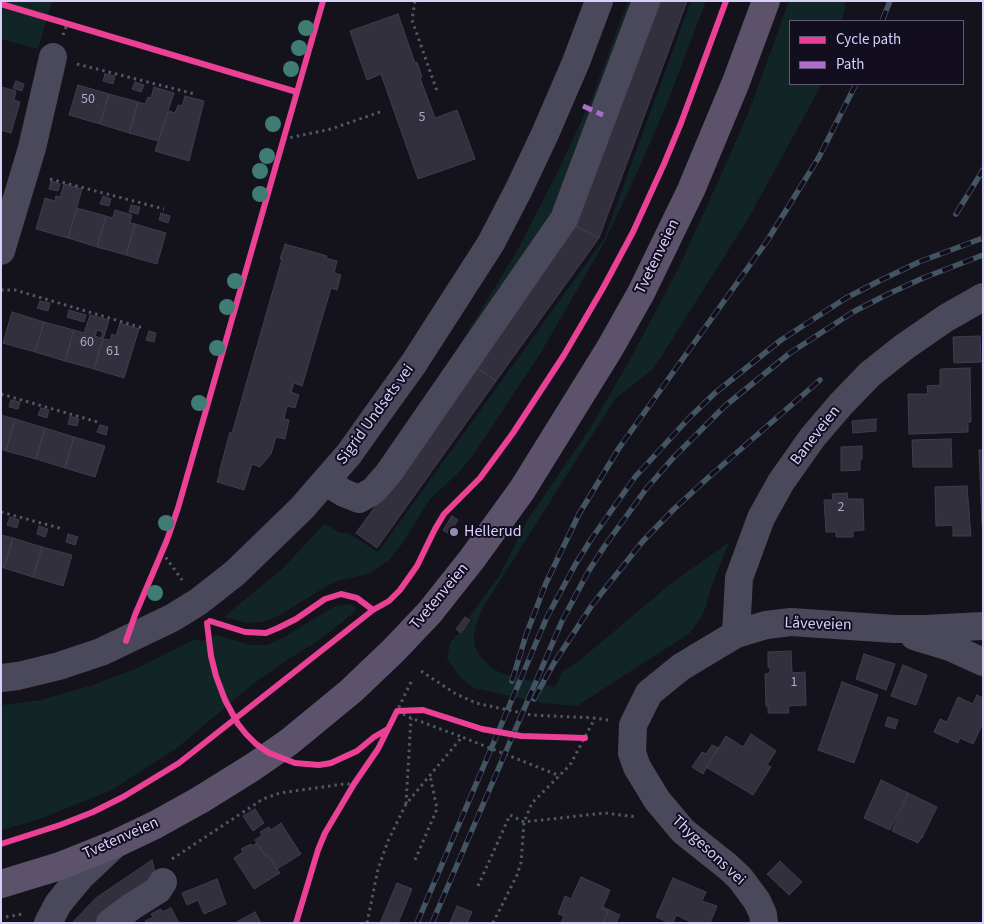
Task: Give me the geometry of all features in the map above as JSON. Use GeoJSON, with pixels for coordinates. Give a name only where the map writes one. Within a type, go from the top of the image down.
{"type":"FeatureCollection","features":[{"type":"Feature","properties":{"kind":"main road","name":"Tvetenveien"},"geometry":{"type":"LineString","coordinates":[[1,884],[60,866],[115,844],[155,825],[253,768],[289,742],[351,691],[394,650],[449,589],[493,531],[548,450],[641,293],[712,142],[766,1]]}},
{"type":"Feature","properties":{"kind":"street","name":"Sigrid Undsets vei"},"geometry":{"type":"LineString","coordinates":[[1,678],[59,666],[101,652],[172,618],[198,602],[235,573],[296,515],[326,482],[349,454],[414,363],[490,243],[519,189],[545,134],[576,62],[599,1]]}},
{"type":"Feature","properties":{"kind":"street"},"geometry":{"type":"LineString","coordinates":[[326,482],[344,493],[359,499],[373,491],[388,474],[564,219],[646,1]]}},
{"type":"Feature","properties":{"kind":"street"},"geometry":{"type":"LineString","coordinates":[[1,251],[44,102],[53,57]]}},
{"type":"Feature","properties":{"kind":"street","name":"Baneveien"},"geometry":{"type":"LineString","coordinates":[[736,634],[739,578],[761,518],[781,482],[812,438],[870,374],[904,347],[939,323],[983,297]]}},
{"type":"Feature","properties":{"kind":"street","name":"Låveveien"},"geometry":{"type":"LineString","coordinates":[[624,723],[649,693],[681,668],[736,634],[766,625],[790,622],[894,629],[983,626]]}},
{"type":"Feature","properties":{"kind":"street"},"geometry":{"type":"LineString","coordinates":[[894,629],[950,647],[983,662]]}},
{"type":"Feature","properties":{"kind":"street","name":"Thygesons vei"},"geometry":{"type":"LineString","coordinates":[[624,723],[637,768],[657,800],[683,831],[740,878],[757,900],[763,914],[764,923]]}},
{"type":"Feature","properties":{"kind":"street"},"geometry":{"type":"LineString","coordinates":[[48,923],[58,904],[66,894],[115,844]]}},
{"type":"Feature","properties":{"kind":"street"},"geometry":{"type":"LineString","coordinates":[[110,923],[158,890],[163,882]]}},
{"type":"Feature","properties":{"kind":"path"},"geometry":{"type":"LineString","coordinates":[[415,1],[412,20],[437,91]]}},
{"type":"Feature","properties":{"kind":"path"},"geometry":{"type":"LineString","coordinates":[[59,21],[76,26]]}},
{"type":"Feature","properties":{"kind":"path"},"geometry":{"type":"LineString","coordinates":[[53,57],[195,94]]}},
{"type":"Feature","properties":{"kind":"path"},"geometry":{"type":"LineString","coordinates":[[284,138],[293,138],[331,129],[380,112]]}},
{"type":"Feature","properties":{"kind":"path"},"geometry":{"type":"LineString","coordinates":[[281,148],[286,129]]}},
{"type":"Feature","properties":{"kind":"path"},"geometry":{"type":"LineString","coordinates":[[21,184],[44,177],[164,209]]}},
{"type":"Feature","properties":{"kind":"path"},"geometry":{"type":"LineString","coordinates":[[1,290],[15,290],[143,328]]}},
{"type":"Feature","properties":{"kind":"path"},"geometry":{"type":"LineString","coordinates":[[1,394],[101,423]]}},
{"type":"Feature","properties":{"kind":"path"},"geometry":{"type":"LineString","coordinates":[[1,512],[63,529]]}},
{"type":"Feature","properties":{"kind":"path"},"geometry":{"type":"LineString","coordinates":[[436,531],[439,521]]}},
{"type":"Feature","properties":{"kind":"path"},"geometry":{"type":"LineString","coordinates":[[158,561],[163,549]]}},
{"type":"Feature","properties":{"kind":"path"},"geometry":{"type":"LineString","coordinates":[[163,549],[185,585]]}},
{"type":"Feature","properties":{"kind":"path"},"geometry":{"type":"LineString","coordinates":[[422,671],[456,694],[476,703],[531,715],[594,718],[624,723]]}},
{"type":"Feature","properties":{"kind":"path"},"geometry":{"type":"LineString","coordinates":[[396,715],[411,682]]}},
{"type":"Feature","properties":{"kind":"path"},"geometry":{"type":"LineString","coordinates":[[396,715],[415,710]]}},
{"type":"Feature","properties":{"kind":"path"},"geometry":{"type":"LineString","coordinates":[[396,715],[411,718],[560,776]]}},
{"type":"Feature","properties":{"kind":"path"},"geometry":{"type":"LineString","coordinates":[[406,804],[411,718]]}},
{"type":"Feature","properties":{"kind":"path"},"geometry":{"type":"LineString","coordinates":[[493,923],[521,863],[524,822],[532,803],[570,765],[594,718]]}},
{"type":"Feature","properties":{"kind":"path"},"geometry":{"type":"LineString","coordinates":[[367,923],[378,869],[388,841],[406,804],[462,737]]}},
{"type":"Feature","properties":{"kind":"path"},"geometry":{"type":"LineString","coordinates":[[575,738],[585,738]]}},
{"type":"Feature","properties":{"kind":"path"},"geometry":{"type":"LineString","coordinates":[[415,860],[437,809],[430,774]]}},
{"type":"Feature","properties":{"kind":"path"},"geometry":{"type":"LineString","coordinates":[[349,792],[359,777]]}},
{"type":"Feature","properties":{"kind":"path"},"geometry":{"type":"LineString","coordinates":[[163,882],[167,866],[175,856],[263,799],[280,793],[354,784]]}},
{"type":"Feature","properties":{"kind":"path"},"geometry":{"type":"LineString","coordinates":[[478,886],[510,815],[524,822],[606,813],[660,821],[674,821]]}},
{"type":"Feature","properties":{"kind":"green space"},"geometry":{"type":"Polygon","coordinates":[[[1,1],[52,1],[38,49],[1,39],[1,1]]]}},
{"type":"Feature","properties":{"kind":"green space"},"geometry":{"type":"Polygon","coordinates":[[[628,1],[635,1],[553,209],[536,241],[450,365],[449,362],[517,251],[558,171],[591,100],[628,1]]]}},
{"type":"Feature","properties":{"kind":"green space"},"geometry":{"type":"Polygon","coordinates":[[[691,1],[706,1],[668,101],[604,243],[540,354],[472,457],[430,499],[402,544],[388,561],[369,574],[341,580],[327,586],[278,616],[262,622],[248,623],[224,617],[282,569],[325,523],[340,533],[348,533],[378,552],[604,239],[691,1]]]}},
{"type":"Feature","properties":{"kind":"green space"},"geometry":{"type":"Polygon","coordinates":[[[789,1],[846,1],[842,20],[789,20],[789,85],[821,85],[748,219],[654,368],[615,399],[484,606],[475,627],[475,646],[479,655],[493,669],[504,674],[555,687],[562,672],[580,660],[669,585],[729,542],[712,585],[706,607],[690,633],[577,706],[543,703],[474,688],[460,677],[447,659],[450,643],[472,620],[469,617],[498,578],[528,519],[589,430],[630,360],[678,269],[751,106],[789,1]]]}},
{"type":"Feature","properties":{"kind":"green space"},"geometry":{"type":"Polygon","coordinates":[[[348,604],[355,607],[355,611],[351,615],[315,643],[253,684],[177,748],[110,791],[40,819],[1,830],[1,705],[41,700],[93,685],[135,669],[195,639],[202,641],[217,635],[250,645],[268,645],[335,606],[348,604]]]}},
{"type":"Feature","properties":{"kind":"building"},"geometry":{"type":"Polygon","coordinates":[[[661,1],[687,1],[599,238],[576,226],[661,1]]]}},
{"type":"Feature","properties":{"kind":"building"},"geometry":{"type":"Polygon","coordinates":[[[398,14],[415,63],[417,62],[422,77],[420,78],[435,118],[457,110],[475,159],[418,179],[381,74],[367,80],[350,31],[398,14]]]}},
{"type":"Feature","properties":{"kind":"building"},"geometry":{"type":"Polygon","coordinates":[[[105,74],[115,76],[113,84],[103,81],[105,74]]]}},
{"type":"Feature","properties":{"kind":"building"},"geometry":{"type":"Polygon","coordinates":[[[16,81],[24,84],[22,91],[13,88],[16,81]]]}},
{"type":"Feature","properties":{"kind":"building"},"geometry":{"type":"Polygon","coordinates":[[[135,82],[144,85],[141,92],[132,89],[135,82]]]}},
{"type":"Feature","properties":{"kind":"building"},"geometry":{"type":"Polygon","coordinates":[[[78,85],[109,94],[100,124],[69,115],[78,85]]]}},
{"type":"Feature","properties":{"kind":"building"},"geometry":{"type":"Polygon","coordinates":[[[1,87],[16,91],[14,100],[20,102],[11,133],[1,130],[1,87]]]}},
{"type":"Feature","properties":{"kind":"building"},"geometry":{"type":"Polygon","coordinates":[[[154,87],[174,93],[158,141],[129,133],[138,102],[145,104],[148,97],[151,98],[154,87]]]}},
{"type":"Feature","properties":{"kind":"building"},"geometry":{"type":"Polygon","coordinates":[[[109,94],[138,102],[129,133],[100,124],[109,94]]]}},
{"type":"Feature","properties":{"kind":"building"},"geometry":{"type":"Polygon","coordinates":[[[185,96],[204,101],[189,161],[155,151],[169,111],[175,113],[178,105],[182,106],[185,96]]]}},
{"type":"Feature","properties":{"kind":"building"},"geometry":{"type":"Polygon","coordinates":[[[51,181],[60,184],[58,191],[49,189],[51,181]]]}},
{"type":"Feature","properties":{"kind":"building"},"geometry":{"type":"Polygon","coordinates":[[[64,184],[82,189],[68,238],[36,229],[45,198],[55,201],[56,196],[60,197],[64,184]]]}},
{"type":"Feature","properties":{"kind":"building"},"geometry":{"type":"Polygon","coordinates":[[[103,196],[111,199],[109,206],[100,204],[103,196]]]}},
{"type":"Feature","properties":{"kind":"building"},"geometry":{"type":"Polygon","coordinates":[[[131,205],[140,207],[138,214],[129,212],[131,205]]]}},
{"type":"Feature","properties":{"kind":"building"},"geometry":{"type":"Polygon","coordinates":[[[77,208],[106,216],[97,247],[68,238],[77,208]]]}},
{"type":"Feature","properties":{"kind":"building"},"geometry":{"type":"Polygon","coordinates":[[[115,210],[132,215],[130,223],[135,224],[126,255],[97,247],[106,216],[113,218],[115,210]]]}},
{"type":"Feature","properties":{"kind":"building"},"geometry":{"type":"Polygon","coordinates":[[[161,213],[170,216],[168,223],[159,220],[161,213]]]}},
{"type":"Feature","properties":{"kind":"building"},"geometry":{"type":"Polygon","coordinates":[[[135,224],[166,233],[157,264],[126,255],[135,224]]]}},
{"type":"Feature","properties":{"kind":"building"},"geometry":{"type":"Polygon","coordinates":[[[576,226],[599,238],[496,381],[476,367],[576,226]]]}},
{"type":"Feature","properties":{"kind":"building"},"geometry":{"type":"Polygon","coordinates":[[[285,244],[327,256],[326,258],[337,261],[334,273],[341,275],[337,290],[331,288],[302,386],[294,383],[291,392],[299,395],[295,408],[287,406],[284,419],[289,420],[285,439],[276,437],[271,454],[260,467],[252,464],[244,490],[217,482],[285,244]]]}},
{"type":"Feature","properties":{"kind":"building"},"geometry":{"type":"Polygon","coordinates":[[[40,301],[50,303],[48,311],[37,308],[40,301]]]}},
{"type":"Feature","properties":{"kind":"building"},"geometry":{"type":"Polygon","coordinates":[[[69,310],[86,315],[84,322],[67,317],[69,310]]]}},
{"type":"Feature","properties":{"kind":"building"},"geometry":{"type":"Polygon","coordinates":[[[12,312],[44,322],[35,352],[3,343],[12,312]]]}},
{"type":"Feature","properties":{"kind":"building"},"geometry":{"type":"Polygon","coordinates":[[[90,315],[109,320],[94,369],[65,361],[74,330],[84,333],[90,315]],[[97,330],[95,336],[101,338],[103,332],[97,330]]]}},
{"type":"Feature","properties":{"kind":"building"},"geometry":{"type":"Polygon","coordinates":[[[44,322],[74,330],[65,361],[35,352],[44,322]]]}},
{"type":"Feature","properties":{"kind":"building"},"geometry":{"type":"Polygon","coordinates":[[[120,323],[139,329],[124,378],[94,369],[103,339],[110,340],[112,334],[116,336],[120,323]]]}},
{"type":"Feature","properties":{"kind":"building"},"geometry":{"type":"Polygon","coordinates":[[[149,331],[156,333],[154,342],[146,340],[149,331]]]}},
{"type":"Feature","properties":{"kind":"building"},"geometry":{"type":"Polygon","coordinates":[[[980,336],[981,362],[954,363],[953,337],[980,336]]]}},
{"type":"Feature","properties":{"kind":"building"},"geometry":{"type":"Polygon","coordinates":[[[476,367],[496,381],[377,548],[356,533],[476,367]]]}},
{"type":"Feature","properties":{"kind":"building"},"geometry":{"type":"Polygon","coordinates":[[[970,368],[971,422],[968,422],[968,432],[909,434],[908,394],[928,394],[927,386],[940,385],[940,369],[970,368]]]}},
{"type":"Feature","properties":{"kind":"building"},"geometry":{"type":"Polygon","coordinates":[[[11,400],[20,402],[18,409],[9,407],[11,400]]]}},
{"type":"Feature","properties":{"kind":"building"},"geometry":{"type":"Polygon","coordinates":[[[41,408],[49,410],[47,418],[38,415],[41,408]]]}},
{"type":"Feature","properties":{"kind":"building"},"geometry":{"type":"Polygon","coordinates":[[[1,415],[15,419],[6,451],[1,449],[1,415]]]}},
{"type":"Feature","properties":{"kind":"building"},"geometry":{"type":"Polygon","coordinates":[[[70,416],[79,419],[77,426],[68,424],[70,416]]]}},
{"type":"Feature","properties":{"kind":"building"},"geometry":{"type":"Polygon","coordinates":[[[15,419],[45,428],[36,459],[6,451],[15,419]]]}},
{"type":"Feature","properties":{"kind":"building"},"geometry":{"type":"Polygon","coordinates":[[[876,419],[876,431],[853,433],[852,421],[876,419]]]}},
{"type":"Feature","properties":{"kind":"building"},"geometry":{"type":"Polygon","coordinates":[[[100,425],[108,427],[106,435],[97,432],[100,425]]]}},
{"type":"Feature","properties":{"kind":"building"},"geometry":{"type":"Polygon","coordinates":[[[45,428],[74,437],[65,468],[36,459],[45,428]]]}},
{"type":"Feature","properties":{"kind":"building"},"geometry":{"type":"Polygon","coordinates":[[[74,437],[105,446],[95,477],[65,468],[74,437]]]}},
{"type":"Feature","properties":{"kind":"building"},"geometry":{"type":"Polygon","coordinates":[[[951,439],[952,467],[913,467],[912,440],[951,439]]]}},
{"type":"Feature","properties":{"kind":"building"},"geometry":{"type":"Polygon","coordinates":[[[862,446],[860,470],[841,471],[841,447],[862,446]]]}},
{"type":"Feature","properties":{"kind":"building"},"geometry":{"type":"Polygon","coordinates":[[[979,450],[983,450],[983,526],[982,526],[979,450]]]}},
{"type":"Feature","properties":{"kind":"building"},"geometry":{"type":"Polygon","coordinates":[[[967,486],[971,536],[953,536],[953,525],[936,526],[935,487],[967,486]]]}},
{"type":"Feature","properties":{"kind":"building"},"geometry":{"type":"Polygon","coordinates":[[[847,493],[848,499],[863,499],[864,530],[853,531],[853,537],[836,537],[836,532],[826,532],[824,500],[833,500],[832,494],[847,493]]]}},
{"type":"Feature","properties":{"kind":"building"},"geometry":{"type":"Polygon","coordinates":[[[452,516],[458,520],[449,534],[443,530],[452,516]]]}},
{"type":"Feature","properties":{"kind":"building"},"geometry":{"type":"Polygon","coordinates":[[[10,517],[19,520],[17,528],[7,525],[10,517]]]}},
{"type":"Feature","properties":{"kind":"building"},"geometry":{"type":"Polygon","coordinates":[[[39,526],[48,529],[45,537],[37,534],[39,526]]]}},
{"type":"Feature","properties":{"kind":"building"},"geometry":{"type":"Polygon","coordinates":[[[68,534],[78,537],[75,545],[66,542],[68,534]]]}},
{"type":"Feature","properties":{"kind":"building"},"geometry":{"type":"Polygon","coordinates":[[[1,535],[13,538],[4,568],[1,567],[1,535]]]}},
{"type":"Feature","properties":{"kind":"building"},"geometry":{"type":"Polygon","coordinates":[[[13,538],[42,547],[33,577],[4,568],[13,538]]]}},
{"type":"Feature","properties":{"kind":"building"},"geometry":{"type":"Polygon","coordinates":[[[42,547],[72,555],[63,586],[33,577],[42,547]]]}},
{"type":"Feature","properties":{"kind":"building"},"geometry":{"type":"Polygon","coordinates":[[[465,617],[470,620],[461,633],[456,629],[465,617]]]}},
{"type":"Feature","properties":{"kind":"building"},"geometry":{"type":"Polygon","coordinates":[[[791,651],[792,673],[805,672],[806,705],[788,706],[789,713],[768,713],[765,674],[770,673],[768,652],[791,651]]]}},
{"type":"Feature","properties":{"kind":"building"},"geometry":{"type":"Polygon","coordinates":[[[864,654],[895,664],[886,690],[856,679],[864,654]]]}},
{"type":"Feature","properties":{"kind":"building"},"geometry":{"type":"Polygon","coordinates":[[[903,665],[927,675],[916,705],[891,696],[903,665]]]}},
{"type":"Feature","properties":{"kind":"building"},"geometry":{"type":"Polygon","coordinates":[[[842,682],[878,695],[854,763],[818,750],[842,682]]]}},
{"type":"Feature","properties":{"kind":"building"},"geometry":{"type":"Polygon","coordinates":[[[977,695],[983,698],[983,723],[973,744],[960,738],[958,743],[934,732],[940,719],[947,722],[958,697],[973,704],[977,695]]]}},
{"type":"Feature","properties":{"kind":"building"},"geometry":{"type":"Polygon","coordinates":[[[888,717],[898,720],[895,729],[885,726],[888,717]]]}},
{"type":"Feature","properties":{"kind":"building"},"geometry":{"type":"Polygon","coordinates":[[[751,734],[776,751],[767,765],[771,767],[753,795],[706,767],[726,736],[743,747],[751,734]]]}},
{"type":"Feature","properties":{"kind":"building"},"geometry":{"type":"Polygon","coordinates":[[[712,745],[718,748],[703,774],[692,767],[702,752],[706,754],[712,745]]]}},
{"type":"Feature","properties":{"kind":"building"},"geometry":{"type":"Polygon","coordinates":[[[881,780],[908,793],[890,830],[864,818],[881,780]]]}},
{"type":"Feature","properties":{"kind":"building"},"geometry":{"type":"Polygon","coordinates":[[[908,793],[937,807],[918,843],[892,831],[908,793]]]}},
{"type":"Feature","properties":{"kind":"building"},"geometry":{"type":"Polygon","coordinates":[[[255,809],[264,823],[253,831],[243,816],[255,809]]]}},
{"type":"Feature","properties":{"kind":"building"},"geometry":{"type":"Polygon","coordinates":[[[281,823],[301,854],[277,869],[268,855],[266,857],[255,840],[262,835],[260,832],[269,827],[271,830],[281,823]]]}},
{"type":"Feature","properties":{"kind":"building"},"geometry":{"type":"Polygon","coordinates":[[[257,843],[280,873],[254,889],[234,858],[243,852],[241,849],[257,843]]]}},
{"type":"Feature","properties":{"kind":"building"},"geometry":{"type":"Polygon","coordinates":[[[152,860],[157,881],[97,923],[72,923],[96,898],[152,860]]]}},
{"type":"Feature","properties":{"kind":"building"},"geometry":{"type":"Polygon","coordinates":[[[780,861],[802,882],[789,895],[767,874],[780,861]]]}},
{"type":"Feature","properties":{"kind":"building"},"geometry":{"type":"Polygon","coordinates":[[[581,877],[610,890],[602,909],[608,912],[603,923],[561,923],[564,916],[558,914],[565,896],[571,899],[581,877]]]}},
{"type":"Feature","properties":{"kind":"building"},"geometry":{"type":"Polygon","coordinates":[[[673,878],[706,892],[702,901],[717,906],[710,923],[693,923],[676,915],[673,923],[670,923],[656,917],[673,878]]]}},
{"type":"Feature","properties":{"kind":"building"},"geometry":{"type":"Polygon","coordinates":[[[217,879],[226,904],[204,914],[198,900],[187,905],[182,893],[217,879]]]}},
{"type":"Feature","properties":{"kind":"building"},"geometry":{"type":"Polygon","coordinates":[[[397,883],[412,889],[398,923],[380,923],[397,883]]]}},
{"type":"Feature","properties":{"kind":"building"},"geometry":{"type":"Polygon","coordinates":[[[457,906],[472,912],[467,923],[450,923],[457,906]]]}},
{"type":"Feature","properties":{"kind":"building"},"geometry":{"type":"Polygon","coordinates":[[[603,907],[620,915],[616,923],[603,923],[608,912],[602,909],[603,907]]]}},
{"type":"Feature","properties":{"kind":"building"},"geometry":{"type":"Polygon","coordinates":[[[171,908],[179,923],[146,923],[145,921],[153,917],[151,914],[161,909],[162,912],[171,908]]]}},
{"type":"Feature","properties":{"kind":"building"},"geometry":{"type":"Polygon","coordinates":[[[255,912],[261,923],[235,923],[255,912]]]}},
{"type":"Feature","properties":{"kind":"railway"},"geometry":{"type":"LineString","coordinates":[[882,20],[890,1]]}},
{"type":"Feature","properties":{"kind":"railway"},"geometry":{"type":"LineString","coordinates":[[512,681],[526,635],[546,583],[579,514],[619,448],[767,241],[819,157],[855,85]]}},
{"type":"Feature","properties":{"kind":"railway"},"geometry":{"type":"LineString","coordinates":[[956,214],[983,170]]}},
{"type":"Feature","properties":{"kind":"railway"},"geometry":{"type":"LineString","coordinates":[[417,923],[547,617],[575,565],[635,477],[689,418],[715,393],[781,340],[846,298],[881,280],[919,262],[983,238]]}},
{"type":"Feature","properties":{"kind":"railway"},"geometry":{"type":"LineString","coordinates":[[432,923],[562,621],[588,572],[646,489],[673,458],[725,406],[790,353],[853,312],[886,295],[923,278],[983,255]]}},
{"type":"Feature","properties":{"kind":"railway"},"geometry":{"type":"LineString","coordinates":[[534,699],[554,663],[592,605],[643,541],[710,476],[820,380]]}},
{"type":"Feature","properties":{"kind":"marked path"},"geometry":{"type":"LineString","coordinates":[[583,106],[603,115]]}},
{"type":"Feature","properties":{"kind":"cycle path"},"geometry":{"type":"LineString","coordinates":[[126,641],[178,508],[323,1]]}},
{"type":"Feature","properties":{"kind":"cycle path"},"geometry":{"type":"LineString","coordinates":[[1,844],[93,812],[123,797],[179,763],[373,610],[389,601],[400,590],[417,566],[444,514],[480,478],[513,433],[564,355],[603,288],[633,232],[664,164],[726,1]]}},
{"type":"Feature","properties":{"kind":"cycle path"},"geometry":{"type":"LineString","coordinates":[[1,4],[297,92]]}},
{"type":"Feature","properties":{"kind":"cycle path"},"geometry":{"type":"LineString","coordinates":[[210,621],[245,632],[266,633],[296,619],[325,599],[341,594],[357,598],[373,610]]}},
{"type":"Feature","properties":{"kind":"cycle path"},"geometry":{"type":"LineString","coordinates":[[207,623],[211,656],[225,700],[238,724],[246,734],[269,753],[295,763],[319,765],[331,763],[357,751],[386,730]]}},
{"type":"Feature","properties":{"kind":"cycle path"},"geometry":{"type":"LineString","coordinates":[[296,923],[325,833],[354,784],[378,749],[397,711],[423,710],[482,729],[521,736],[585,738]]}},
{"type":"Feature","properties":{"kind":"place","name":"Hellerud"},"geometry":{"type":"Point","coordinates":[454,532]}}]}
